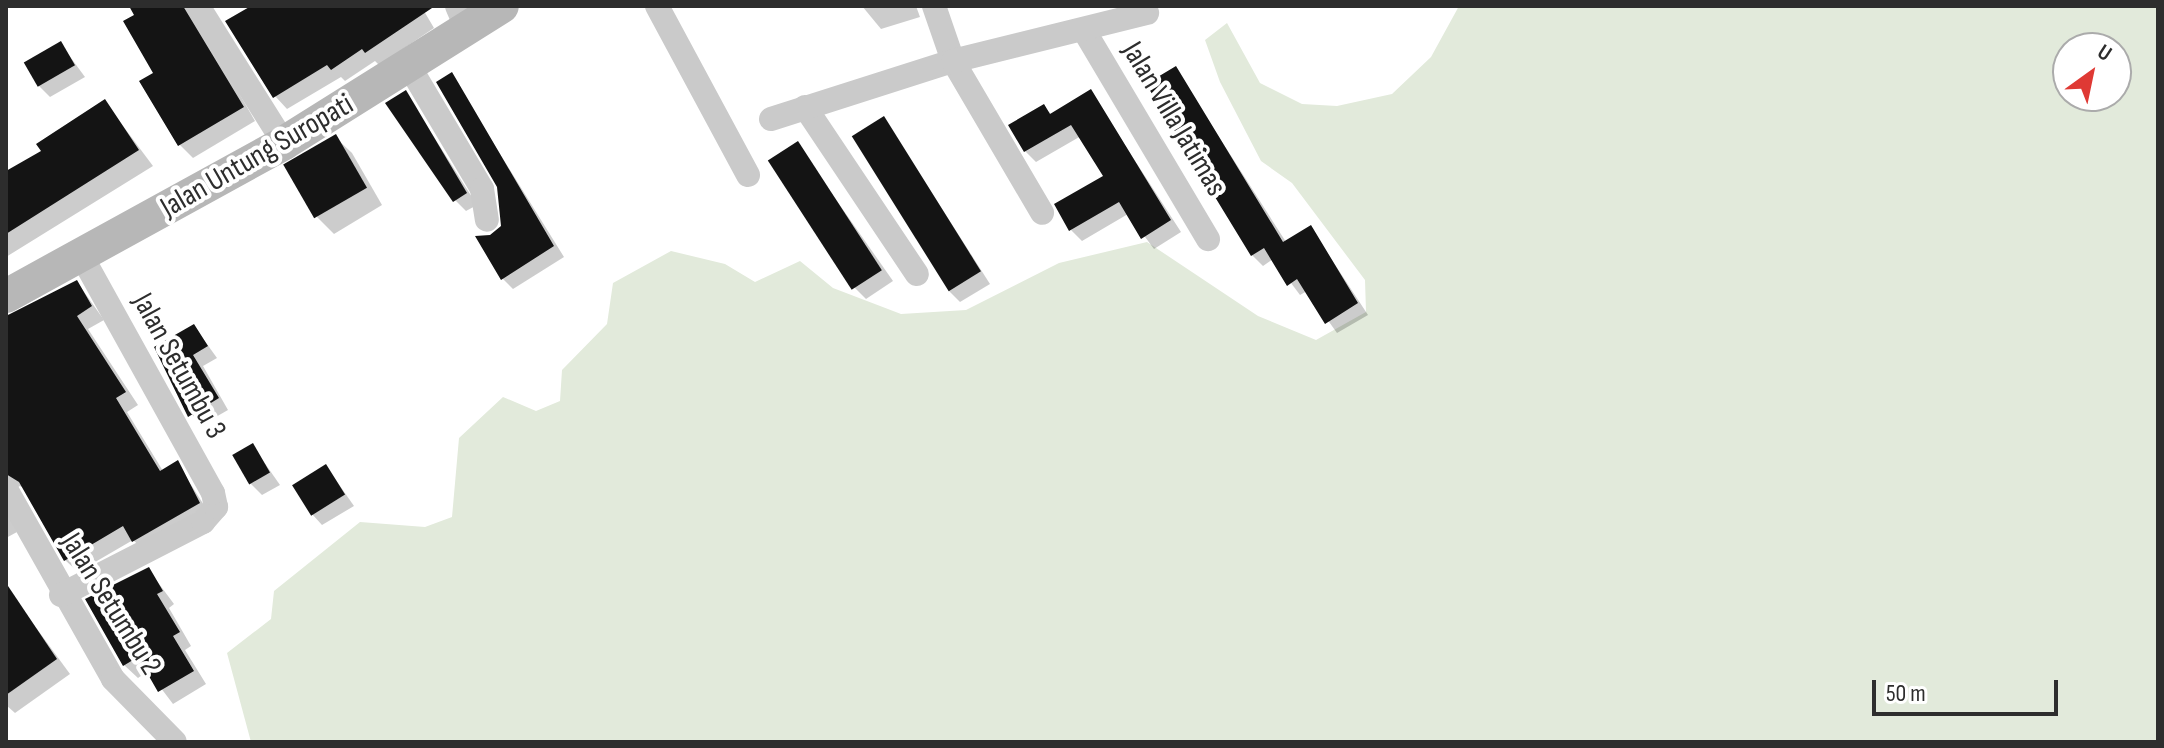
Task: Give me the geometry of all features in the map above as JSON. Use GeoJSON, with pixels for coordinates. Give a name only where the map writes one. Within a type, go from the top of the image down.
{"type":"FeatureCollection","features":[{"type":"Feature","properties":{"kind":"main road","name":"Jalan Untung Suropati"},"geometry":{"type":"LineString","coordinates":[[6,296],[82,257],[284,143],[409,66],[462,18],[502,6]]}},
{"type":"Feature","properties":{"kind":"street"},"geometry":{"type":"LineString","coordinates":[[198,6],[284,143]]}},
{"type":"Feature","properties":{"kind":"street"},"geometry":{"type":"LineString","coordinates":[[657,6],[748,175]]}},
{"type":"Feature","properties":{"kind":"street"},"geometry":{"type":"LineString","coordinates":[[934,6],[953,61],[1042,213]]}},
{"type":"Feature","properties":{"kind":"street","name":"Jalan Villa Jatimas"},"geometry":{"type":"LineString","coordinates":[[771,119],[953,61],[1085,32],[1147,13]]}},
{"type":"Feature","properties":{"kind":"street","name":"Jalan Villa Jatimas"},"geometry":{"type":"LineString","coordinates":[[1085,32],[1208,239]]}},
{"type":"Feature","properties":{"kind":"street"},"geometry":{"type":"LineString","coordinates":[[409,66],[482,189],[487,220]]}},
{"type":"Feature","properties":{"kind":"street"},"geometry":{"type":"LineString","coordinates":[[805,107],[917,274]]}},
{"type":"Feature","properties":{"kind":"street","name":"Jalan Setumbu 3"},"geometry":{"type":"LineString","coordinates":[[61,595],[203,522],[216,507],[213,493],[82,257]]}},
{"type":"Feature","properties":{"kind":"street","name":"Jalan Setumbu 2"},"geometry":{"type":"LineString","coordinates":[[6,489],[61,595],[113,679],[175,742]]}},
{"type":"Feature","properties":{"kind":"green space"},"geometry":{"type":"Polygon","coordinates":[[[1459,6],[2158,6],[2158,742],[251,742],[227,653],[271,619],[274,591],[360,522],[425,527],[452,517],[459,438],[503,397],[536,411],[560,401],[562,370],[607,324],[613,283],[671,251],[725,264],[755,282],[800,261],[833,288],[901,314],[966,310],[1059,263],[1147,242],[1258,316],[1316,340],[1366,312],[1365,280],[1292,183],[1261,161],[1220,82],[1205,40],[1227,23],[1260,83],[1302,104],[1337,106],[1392,94],[1431,57],[1459,6]]]}},
{"type":"Feature","properties":{"kind":"building"},"geometry":{"type":"Polygon","coordinates":[[[129,6],[183,6],[244,107],[178,146],[139,81],[153,73],[123,21],[134,15],[129,6]]]}},
{"type":"Feature","properties":{"kind":"building"},"geometry":{"type":"Polygon","coordinates":[[[251,6],[435,6],[365,53],[362,49],[331,70],[327,65],[273,98],[225,21],[251,6]]]}},
{"type":"Feature","properties":{"kind":"building"},"geometry":{"type":"Polygon","coordinates":[[[61,41],[75,65],[38,87],[24,63],[61,41]]]}},
{"type":"Feature","properties":{"kind":"building"},"geometry":{"type":"Polygon","coordinates":[[[1176,66],[1283,242],[1311,225],[1358,303],[1325,324],[1297,279],[1287,286],[1264,248],[1251,256],[1146,84],[1176,66]]]}},
{"type":"Feature","properties":{"kind":"building"},"geometry":{"type":"Polygon","coordinates":[[[452,72],[554,246],[501,280],[475,236],[490,235],[501,226],[497,187],[436,82],[452,72]]]}},
{"type":"Feature","properties":{"kind":"building"},"geometry":{"type":"Polygon","coordinates":[[[1091,89],[1171,220],[1141,239],[1119,202],[1069,231],[1054,204],[1103,176],[1071,125],[1024,152],[1008,125],[1044,104],[1050,114],[1091,89]]]}},
{"type":"Feature","properties":{"kind":"building"},"geometry":{"type":"Polygon","coordinates":[[[406,90],[467,193],[453,202],[385,103],[406,90]]]}},
{"type":"Feature","properties":{"kind":"building"},"geometry":{"type":"Polygon","coordinates":[[[105,99],[139,150],[6,234],[6,171],[41,151],[36,144],[105,99]]]}},
{"type":"Feature","properties":{"kind":"building"},"geometry":{"type":"Polygon","coordinates":[[[884,116],[981,271],[949,291],[852,136],[884,116]]]}},
{"type":"Feature","properties":{"kind":"building"},"geometry":{"type":"Polygon","coordinates":[[[336,134],[367,188],[314,218],[283,164],[336,134]]]}},
{"type":"Feature","properties":{"kind":"building"},"geometry":{"type":"Polygon","coordinates":[[[798,141],[882,270],[852,290],[768,161],[798,141]]]}},
{"type":"Feature","properties":{"kind":"building"},"geometry":{"type":"Polygon","coordinates":[[[77,280],[92,306],[77,316],[126,392],[116,398],[160,471],[178,460],[200,503],[132,542],[123,526],[64,561],[19,482],[6,474],[6,316],[77,280]]]}},
{"type":"Feature","properties":{"kind":"building"},"geometry":{"type":"Polygon","coordinates":[[[194,324],[208,346],[193,355],[219,398],[188,417],[154,347],[194,324]]]}},
{"type":"Feature","properties":{"kind":"building"},"geometry":{"type":"Polygon","coordinates":[[[253,443],[270,472],[249,484],[232,455],[253,443]]]}},
{"type":"Feature","properties":{"kind":"building"},"geometry":{"type":"Polygon","coordinates":[[[326,464],[345,495],[311,516],[292,485],[326,464]]]}},
{"type":"Feature","properties":{"kind":"building"},"geometry":{"type":"Polygon","coordinates":[[[149,567],[163,591],[157,594],[180,632],[173,636],[194,671],[158,692],[138,657],[123,666],[85,599],[149,567]]]}},
{"type":"Feature","properties":{"kind":"building"},"geometry":{"type":"Polygon","coordinates":[[[6,583],[57,659],[6,695],[6,583]]]}}]}
